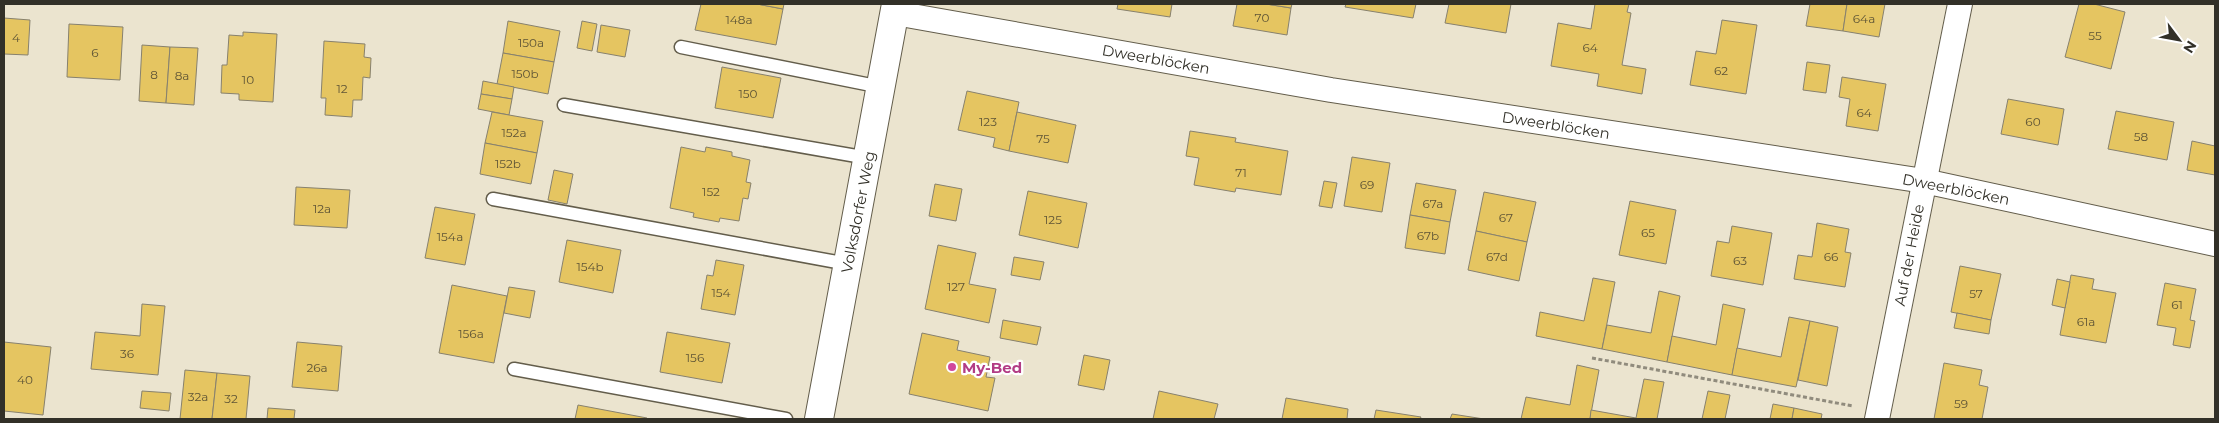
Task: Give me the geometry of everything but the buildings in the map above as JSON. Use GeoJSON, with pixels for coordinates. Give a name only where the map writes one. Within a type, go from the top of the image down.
{"type":"FeatureCollection","features":[{"type":"Feature","properties":{"kind":"street","name":"Auf der Heide"},"geometry":{"type":"LineString","coordinates":[[1878,415],[1960,4]]}},
{"type":"Feature","properties":{"kind":"street","name":"Dweerblöcken"},"geometry":{"type":"LineString","coordinates":[[896,8],[1331,90],[1924,181],[2215,244]]}},
{"type":"Feature","properties":{"kind":"street","name":"Volksdorfer Weg"},"geometry":{"type":"LineString","coordinates":[[819,419],[896,8]]}},
{"type":"Feature","properties":{"kind":"lane"},"geometry":{"type":"LineString","coordinates":[[682,47],[881,87]]}},
{"type":"Feature","properties":{"kind":"lane"},"geometry":{"type":"LineString","coordinates":[[564,105],[868,158]]}},
{"type":"Feature","properties":{"kind":"lane"},"geometry":{"type":"LineString","coordinates":[[493,199],[848,264]]}},
{"type":"Feature","properties":{"kind":"lane"},"geometry":{"type":"LineString","coordinates":[[514,369],[786,419]]}},
{"type":"Feature","properties":{"kind":"path"},"geometry":{"type":"LineString","coordinates":[[1592,358],[1878,415]]}},
{"type":"Feature","properties":{"kind":"place","name":"My-Bed"},"geometry":{"type":"Point","coordinates":[952,367]}}]}
